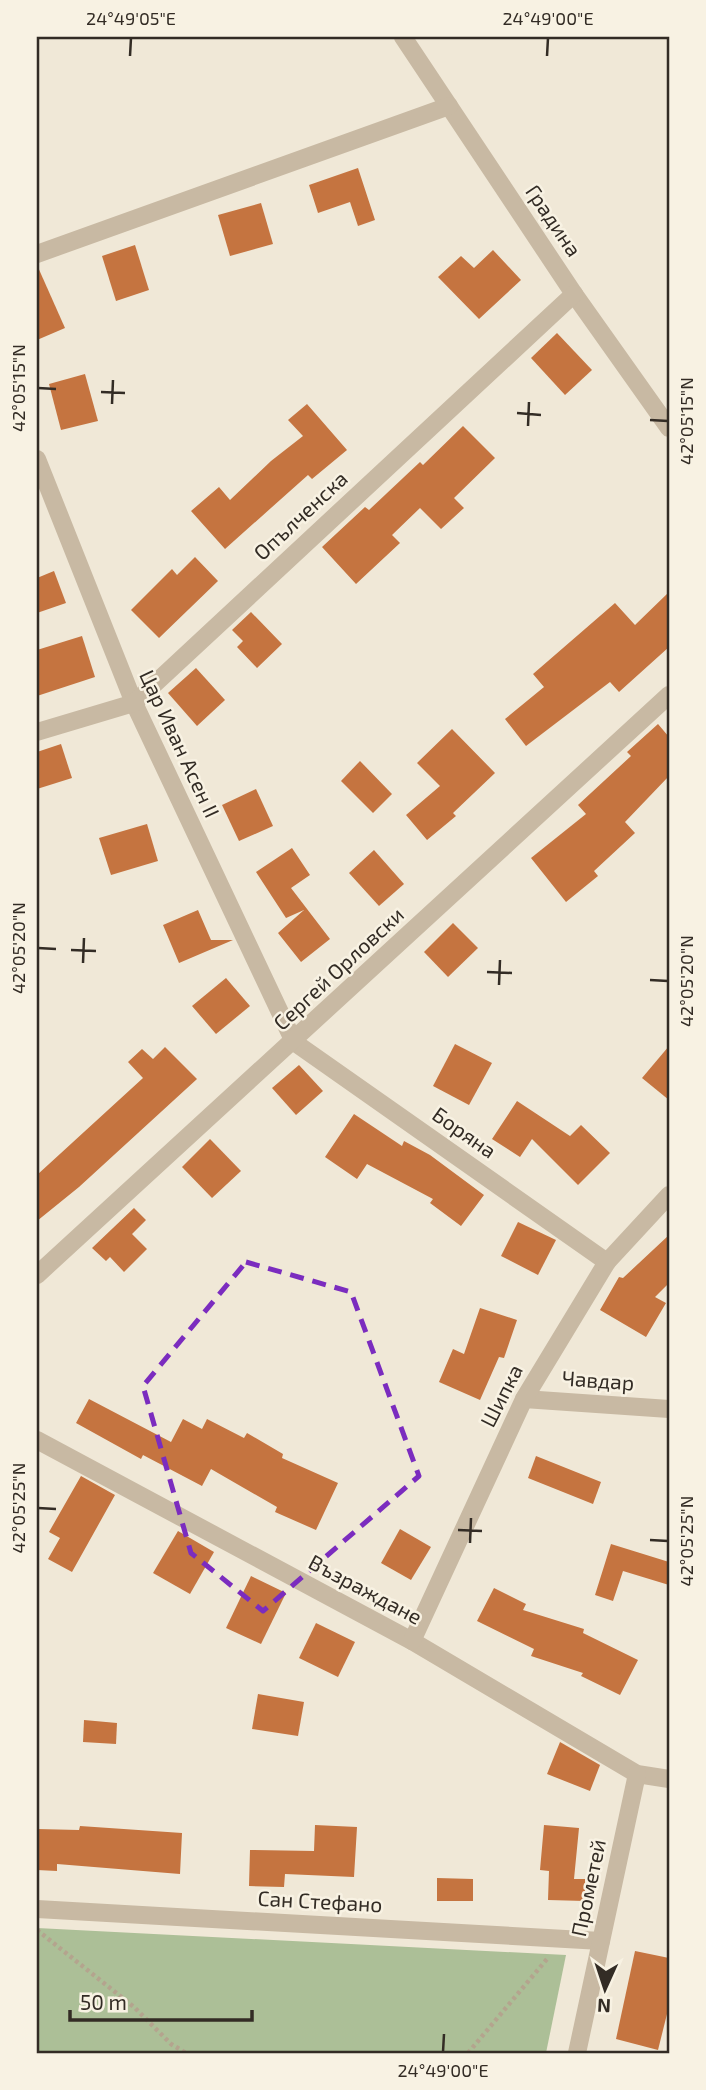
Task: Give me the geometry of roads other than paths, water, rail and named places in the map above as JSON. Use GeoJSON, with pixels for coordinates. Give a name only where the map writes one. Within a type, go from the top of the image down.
{"type":"FeatureCollection","features":[{"type":"Feature","properties":{"kind":"street","name":"Градина"},"geometry":{"type":"LineString","coordinates":[[403,37],[574,294],[669,428]]}},
{"type":"Feature","properties":{"kind":"street"},"geometry":{"type":"LineString","coordinates":[[37,254],[449,106]]}},
{"type":"Feature","properties":{"kind":"street","name":"Опълченска"},"geometry":{"type":"LineString","coordinates":[[37,732],[134,703],[574,294]]}},
{"type":"Feature","properties":{"kind":"street","name":"Цар Иван Асен II"},"geometry":{"type":"LineString","coordinates":[[37,459],[134,703],[294,1042]]}},
{"type":"Feature","properties":{"kind":"street","name":"Сергей Орловски"},"geometry":{"type":"LineString","coordinates":[[37,1275],[294,1042],[669,695]]}},
{"type":"Feature","properties":{"kind":"street","name":"Боряна"},"geometry":{"type":"LineString","coordinates":[[294,1042],[607,1262]]}},
{"type":"Feature","properties":{"kind":"street","name":"Шипка"},"geometry":{"type":"LineString","coordinates":[[412,1641],[524,1399],[607,1262],[669,1195]]}},
{"type":"Feature","properties":{"kind":"street","name":"Чавдар"},"geometry":{"type":"LineString","coordinates":[[524,1399],[669,1409]]}},
{"type":"Feature","properties":{"kind":"street","name":"Възраждане"},"geometry":{"type":"LineString","coordinates":[[37,1440],[412,1641],[637,1774],[669,1779]]}},
{"type":"Feature","properties":{"kind":"street","name":"Прометей"},"geometry":{"type":"LineString","coordinates":[[577,2053],[637,1774]]}},
{"type":"Feature","properties":{"kind":"street","name":"Сан Стефано"},"geometry":{"type":"LineString","coordinates":[[37,1909],[601,1941]]}}]}
